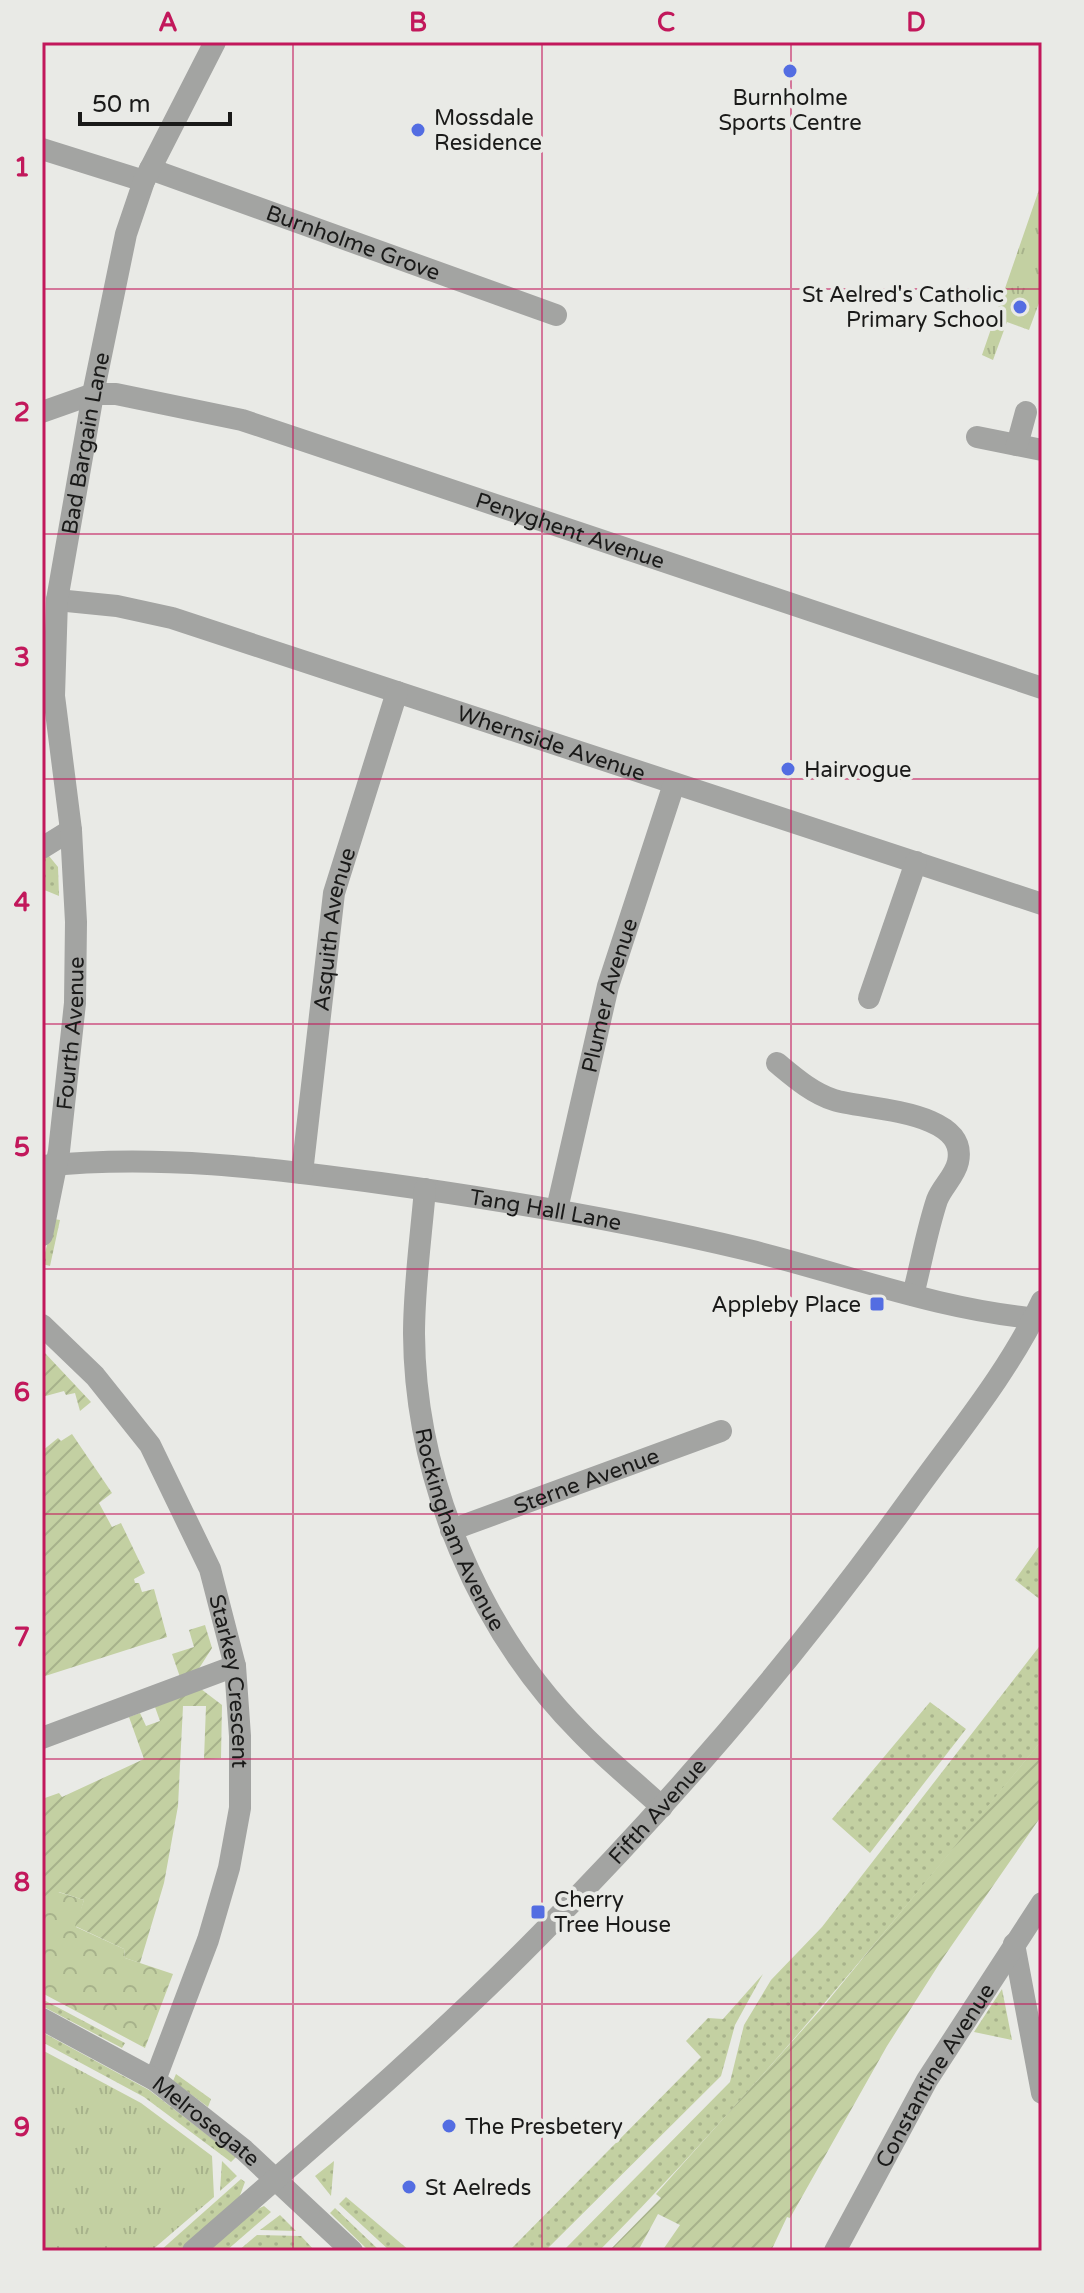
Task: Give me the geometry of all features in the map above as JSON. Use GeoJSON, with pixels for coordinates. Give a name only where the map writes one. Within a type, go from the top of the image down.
{"type":"FeatureCollection","features":[{"type":"Feature","properties":{"kind":"street","name":"Bad Bargain Lane"},"geometry":{"type":"LineString","coordinates":[[71,830],[54,696],[57,600],[93,394],[126,234],[147,175],[215,42]]}},
{"type":"Feature","properties":{"kind":"street","name":"Burnholme Grove"},"geometry":{"type":"LineString","coordinates":[[42,149],[147,175],[556,315]]}},
{"type":"Feature","properties":{"kind":"street"},"geometry":{"type":"LineString","coordinates":[[42,412],[93,394]]}},
{"type":"Feature","properties":{"kind":"street","name":"Penyghent Avenue"},"geometry":{"type":"LineString","coordinates":[[93,394],[116,394],[197,409],[287,434],[1042,688]]}},
{"type":"Feature","properties":{"kind":"street"},"geometry":{"type":"LineString","coordinates":[[1017,445],[1026,412]]}},
{"type":"Feature","properties":{"kind":"street"},"geometry":{"type":"LineString","coordinates":[[977,437],[1042,450]]}},
{"type":"Feature","properties":{"kind":"street","name":"Whernside Avenue"},"geometry":{"type":"LineString","coordinates":[[57,600],[117,606],[172,618],[1042,904]]}},
{"type":"Feature","properties":{"kind":"street","name":"Asquith Avenue"},"geometry":{"type":"LineString","coordinates":[[302,1173],[334,893],[397,692]]}},
{"type":"Feature","properties":{"kind":"street","name":"Plumer Avenue"},"geometry":{"type":"LineString","coordinates":[[557,1209],[608,986],[674,784]]}},
{"type":"Feature","properties":{"kind":"street"},"geometry":{"type":"LineString","coordinates":[[42,848],[71,830]]}},
{"type":"Feature","properties":{"kind":"street","name":"Fourth Avenue"},"geometry":{"type":"LineString","coordinates":[[42,1235],[48,1166],[75,1003],[76,922],[71,830]]}},
{"type":"Feature","properties":{"kind":"street"},"geometry":{"type":"LineString","coordinates":[[869,998],[916,862]]}},
{"type":"Feature","properties":{"kind":"street"},"geometry":{"type":"LineString","coordinates":[[777,1063],[791,1085],[833,1100],[922,1118],[940,1124],[951,1133],[958,1148],[957,1163],[938,1197],[913,1295]]}},
{"type":"Feature","properties":{"kind":"street","name":"Tang Hall Lane"},"geometry":{"type":"LineString","coordinates":[[48,1166],[161,1162],[302,1173],[425,1189],[557,1209],[751,1251],[913,1295],[1039,1313]]}},
{"type":"Feature","properties":{"kind":"street","name":"Rockingham Avenue"},"geometry":{"type":"LineString","coordinates":[[425,1189],[414,1335],[420,1404],[433,1471],[451,1530],[496,1623],[532,1675],[580,1733],[662,1807]]}},
{"type":"Feature","properties":{"kind":"street","name":"Fifth Avenue"},"geometry":{"type":"LineString","coordinates":[[193,2251],[540,1935],[662,1807],[872,1551],[1039,1313]]}},
{"type":"Feature","properties":{"kind":"street","name":"Starkey Crescent"},"geometry":{"type":"LineString","coordinates":[[42,1325],[95,1376],[150,1445],[210,1569],[235,1666],[240,1736],[240,1808],[229,1868],[208,1940],[155,2080]]}},
{"type":"Feature","properties":{"kind":"street","name":"Sterne Avenue"},"geometry":{"type":"LineString","coordinates":[[451,1530],[721,1431]]}},
{"type":"Feature","properties":{"kind":"street"},"geometry":{"type":"LineString","coordinates":[[42,1738],[235,1666]]}},
{"type":"Feature","properties":{"kind":"street","name":"Constantine Avenue"},"geometry":{"type":"LineString","coordinates":[[835,2251],[927,2080],[1042,1903]]}},
{"type":"Feature","properties":{"kind":"street"},"geometry":{"type":"LineString","coordinates":[[1014,1944],[1042,2093]]}},
{"type":"Feature","properties":{"kind":"street","name":"Melrosegate"},"geometry":{"type":"LineString","coordinates":[[42,2019],[155,2080],[276,2178],[352,2251]]}},
{"type":"Feature","properties":{"kind":"green space"},"geometry":{"type":"Polygon","coordinates":[[[1042,181],[1042,295],[1029,330],[1007,322],[993,360],[982,355],[1042,181]]]}},
{"type":"Feature","properties":{"kind":"green space"},"geometry":{"type":"Polygon","coordinates":[[[49,856],[58,867],[59,896],[42,889],[42,857],[49,856]]]}},
{"type":"Feature","properties":{"kind":"green space"},"geometry":{"type":"Polygon","coordinates":[[[54,1219],[60,1220],[50,1266],[42,1264],[54,1219]]]}},
{"type":"Feature","properties":{"kind":"green space"},"geometry":{"type":"Polygon","coordinates":[[[44,1352],[91,1402],[80,1411],[75,1393],[66,1395],[64,1391],[42,1397],[44,1352]]]}},
{"type":"Feature","properties":{"kind":"green space"},"geometry":{"type":"Polygon","coordinates":[[[72,1434],[112,1493],[99,1503],[112,1527],[121,1523],[145,1573],[134,1579],[135,1583],[139,1583],[142,1592],[154,1589],[167,1637],[42,1677],[42,1451],[58,1438],[61,1441],[72,1434]]]}},
{"type":"Feature","properties":{"kind":"green space"},"geometry":{"type":"Polygon","coordinates":[[[1042,1542],[1042,1601],[1015,1580],[1042,1542]]]}},
{"type":"Feature","properties":{"kind":"green space"},"geometry":{"type":"Polygon","coordinates":[[[205,1625],[212,1648],[198,1670],[180,1677],[172,1654],[194,1647],[189,1630],[205,1625]]]}},
{"type":"Feature","properties":{"kind":"green space"},"geometry":{"type":"Polygon","coordinates":[[[1042,1643],[1042,1740],[1035,1749],[823,2005],[657,2191],[599,2251],[563,2251],[730,2082],[744,2025],[771,1980],[822,1927],[1042,1643]]]}},
{"type":"Feature","properties":{"kind":"green space"},"geometry":{"type":"Polygon","coordinates":[[[201,1689],[222,1705],[221,1758],[204,1759],[206,1706],[183,1706],[178,1806],[164,1883],[140,1963],[125,1958],[124,1949],[75,1926],[84,1900],[59,1892],[51,1900],[42,1895],[42,1799],[59,1793],[62,1797],[144,1759],[129,1717],[140,1713],[146,1726],[160,1721],[155,1707],[201,1689]]]}},
{"type":"Feature","properties":{"kind":"green space"},"geometry":{"type":"Polygon","coordinates":[[[930,1702],[966,1729],[870,1853],[832,1819],[930,1702]]]}},
{"type":"Feature","properties":{"kind":"green space"},"geometry":{"type":"Polygon","coordinates":[[[1042,1740],[1042,1815],[943,1958],[887,2046],[790,2218],[787,2217],[771,2251],[662,2251],[680,2225],[658,2214],[638,2251],[609,2251],[661,2198],[656,2194],[822,2008],[1042,1740]]]}},
{"type":"Feature","properties":{"kind":"green space"},"geometry":{"type":"Polygon","coordinates":[[[58,1892],[84,1900],[76,1927],[124,1949],[125,1958],[173,1974],[145,2048],[42,1993],[42,1895],[51,1899],[58,1892]]]}},
{"type":"Feature","properties":{"kind":"green space"},"geometry":{"type":"Polygon","coordinates":[[[763,1974],[735,2025],[721,2076],[545,2251],[509,2251],[701,2057],[686,2041],[708,2018],[723,2019],[763,1974]]]}},
{"type":"Feature","properties":{"kind":"green space"},"geometry":{"type":"Polygon","coordinates":[[[1002,1989],[1012,2040],[974,2032],[1002,1989]]]}},
{"type":"Feature","properties":{"kind":"green space"},"geometry":{"type":"Polygon","coordinates":[[[42,1999],[125,2043],[122,2048],[42,2006],[42,1999]]]}},
{"type":"Feature","properties":{"kind":"green space"},"geometry":{"type":"Polygon","coordinates":[[[42,2032],[149,2090],[236,2157],[231,2162],[144,2097],[42,2042],[42,2032]]]}},
{"type":"Feature","properties":{"kind":"green space"},"geometry":{"type":"Polygon","coordinates":[[[42,2050],[141,2103],[212,2156],[214,2197],[151,2251],[42,2251],[42,2050]]]}},
{"type":"Feature","properties":{"kind":"green space"},"geometry":{"type":"Polygon","coordinates":[[[176,2074],[211,2099],[208,2107],[173,2081],[176,2074]]]}},
{"type":"Feature","properties":{"kind":"green space"},"geometry":{"type":"Polygon","coordinates":[[[222,2161],[237,2176],[220,2191],[222,2161]]]}},
{"type":"Feature","properties":{"kind":"green space"},"geometry":{"type":"Polygon","coordinates":[[[334,2161],[331,2196],[315,2176],[334,2161]]]}},
{"type":"Feature","properties":{"kind":"green space"},"geometry":{"type":"Polygon","coordinates":[[[241,2179],[245,2182],[239,2198],[179,2251],[160,2251],[241,2179]]]}},
{"type":"Feature","properties":{"kind":"green space"},"geometry":{"type":"Polygon","coordinates":[[[346,2197],[410,2251],[390,2251],[339,2204],[346,2197]]]}},
{"type":"Feature","properties":{"kind":"green space"},"geometry":{"type":"Polygon","coordinates":[[[264,2206],[271,2212],[226,2251],[207,2251],[249,2213],[264,2206]]]}},
{"type":"Feature","properties":{"kind":"green space"},"geometry":{"type":"Polygon","coordinates":[[[335,2208],[380,2251],[369,2251],[330,2213],[335,2208]]]}},
{"type":"Feature","properties":{"kind":"green space"},"geometry":{"type":"Polygon","coordinates":[[[280,2215],[296,2231],[260,2230],[280,2215]]]}},
{"type":"Feature","properties":{"kind":"green space"},"geometry":{"type":"Polygon","coordinates":[[[257,2235],[301,2236],[315,2251],[238,2251],[257,2235]]]}},
{"type":"Feature","properties":{"kind":"place","name":"Burnholme Sports Centre"},"geometry":{"type":"Point","coordinates":[790,71]}},
{"type":"Feature","properties":{"kind":"place","name":"Mossdale Residence"},"geometry":{"type":"Point","coordinates":[418,130]}},
{"type":"Feature","properties":{"kind":"place","name":"St Aelred's Catholic Primary School"},"geometry":{"type":"Point","coordinates":[1020,307]}},
{"type":"Feature","properties":{"kind":"place","name":"Hairvogue"},"geometry":{"type":"Point","coordinates":[788,769]}},
{"type":"Feature","properties":{"kind":"place","name":"Appleby Place"},"geometry":{"type":"Point","coordinates":[877,1304]}},
{"type":"Feature","properties":{"kind":"place","name":"Cherry Tree House"},"geometry":{"type":"Point","coordinates":[538,1912]}},
{"type":"Feature","properties":{"kind":"place","name":"The Presbetery"},"geometry":{"type":"Point","coordinates":[449,2126]}},
{"type":"Feature","properties":{"kind":"place","name":"St Aelreds"},"geometry":{"type":"Point","coordinates":[409,2187]}}]}
